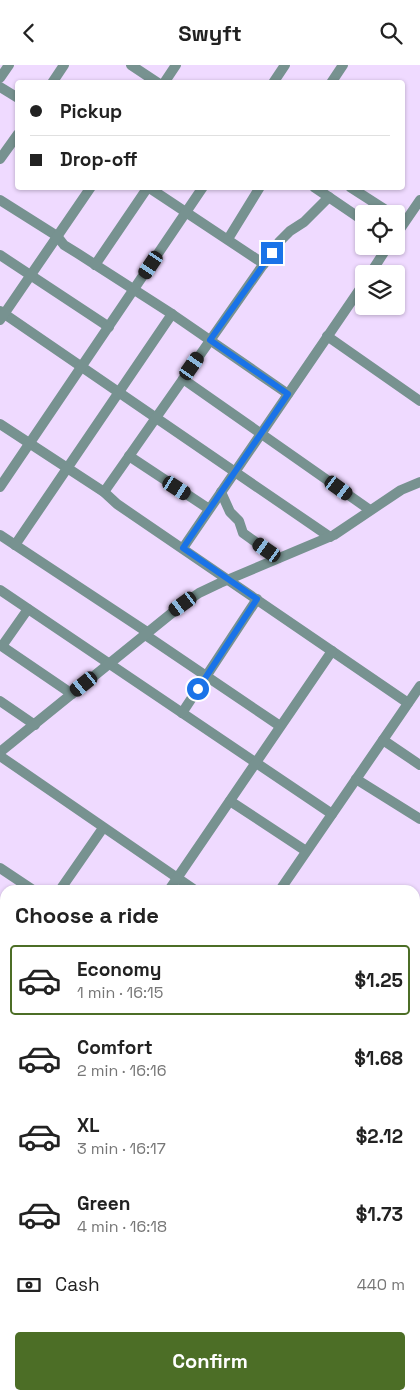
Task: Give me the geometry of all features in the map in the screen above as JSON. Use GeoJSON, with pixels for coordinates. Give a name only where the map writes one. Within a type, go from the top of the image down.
{"type":"FeatureCollection","features":[{"type":"Feature","properties":{"kind":"street"},"geometry":{"type":"LineString","coordinates":[[0,78],[9,65]]}},
{"type":"Feature","properties":{"kind":"street"},"geometry":{"type":"LineString","coordinates":[[54,80],[64,65]]}},
{"type":"Feature","properties":{"kind":"street"},"geometry":{"type":"LineString","coordinates":[[131,65],[154,80]]}},
{"type":"Feature","properties":{"kind":"street"},"geometry":{"type":"LineString","coordinates":[[166,80],[176,65]]}},
{"type":"Feature","properties":{"kind":"street"},"geometry":{"type":"LineString","coordinates":[[275,80],[285,65]]}},
{"type":"Feature","properties":{"kind":"street"},"geometry":{"type":"LineString","coordinates":[[332,80],[343,65]]}},
{"type":"Feature","properties":{"kind":"street"},"geometry":{"type":"LineString","coordinates":[[0,87],[15,96]]}},
{"type":"Feature","properties":{"kind":"street"},"geometry":{"type":"LineString","coordinates":[[0,159],[15,138]]}},
{"type":"Feature","properties":{"kind":"street"},"geometry":{"type":"LineString","coordinates":[[89,190],[1,315],[82,367],[330,537]]}},
{"type":"Feature","properties":{"kind":"street"},"geometry":{"type":"LineString","coordinates":[[95,265],[147,190]]}},
{"type":"Feature","properties":{"kind":"street"},"geometry":{"type":"LineString","coordinates":[[151,190],[264,264]]}},
{"type":"Feature","properties":{"kind":"street"},"geometry":{"type":"LineString","coordinates":[[0,487],[201,190]]}},
{"type":"Feature","properties":{"kind":"street"},"geometry":{"type":"LineString","coordinates":[[228,239],[258,190]]}},
{"type":"Feature","properties":{"kind":"street"},"geometry":{"type":"LineString","coordinates":[[318,190],[355,215]]}},
{"type":"Feature","properties":{"kind":"street"},"geometry":{"type":"LineString","coordinates":[[355,190],[378,205]]}},
{"type":"Feature","properties":{"kind":"street"},"geometry":{"type":"LineString","coordinates":[[104,493],[284,237],[304,222],[329,197]]}},
{"type":"Feature","properties":{"kind":"street"},"geometry":{"type":"LineString","coordinates":[[0,200],[57,237],[64,245],[172,314],[288,394]]}},
{"type":"Feature","properties":{"kind":"street"},"geometry":{"type":"LineString","coordinates":[[405,215],[420,200]]}},
{"type":"Feature","properties":{"kind":"street"},"geometry":{"type":"LineString","coordinates":[[0,255],[109,327]]}},
{"type":"Feature","properties":{"kind":"street"},"geometry":{"type":"LineString","coordinates":[[183,548],[355,296]]}},
{"type":"Feature","properties":{"kind":"street"},"geometry":{"type":"LineString","coordinates":[[15,545],[172,314]]}},
{"type":"Feature","properties":{"kind":"street"},"geometry":{"type":"LineString","coordinates":[[327,337],[420,401]]}},
{"type":"Feature","properties":{"kind":"street"},"geometry":{"type":"LineString","coordinates":[[183,379],[370,510]]}},
{"type":"Feature","properties":{"kind":"street"},"geometry":{"type":"LineString","coordinates":[[0,424],[104,493],[117,504],[408,703]]}},
{"type":"Feature","properties":{"kind":"street"},"geometry":{"type":"LineString","coordinates":[[129,456],[209,509]]}},
{"type":"Feature","properties":{"kind":"street"},"geometry":{"type":"LineString","coordinates":[[188,885],[0,754],[188,600],[229,579],[330,537],[406,487],[420,482]]}},
{"type":"Feature","properties":{"kind":"street"},"geometry":{"type":"LineString","coordinates":[[221,492],[230,513],[239,521],[243,533],[278,558]]}},
{"type":"Feature","properties":{"kind":"street"},"geometry":{"type":"LineString","coordinates":[[0,535],[280,726]]}},
{"type":"Feature","properties":{"kind":"street"},"geometry":{"type":"LineString","coordinates":[[0,590],[332,813]]}},
{"type":"Feature","properties":{"kind":"street"},"geometry":{"type":"LineString","coordinates":[[182,713],[257,599]]}},
{"type":"Feature","properties":{"kind":"street"},"geometry":{"type":"LineString","coordinates":[[28,609],[1,646],[72,694]]}},
{"type":"Feature","properties":{"kind":"street"},"geometry":{"type":"LineString","coordinates":[[172,885],[332,651]]}},
{"type":"Feature","properties":{"kind":"street"},"geometry":{"type":"LineString","coordinates":[[283,885],[420,685]]}},
{"type":"Feature","properties":{"kind":"street"},"geometry":{"type":"LineString","coordinates":[[0,701],[35,725]]}},
{"type":"Feature","properties":{"kind":"street"},"geometry":{"type":"LineString","coordinates":[[383,740],[420,765]]}},
{"type":"Feature","properties":{"kind":"street"},"geometry":{"type":"LineString","coordinates":[[356,779],[420,819]]}},
{"type":"Feature","properties":{"kind":"street"},"geometry":{"type":"LineString","coordinates":[[230,801],[306,851]]}},
{"type":"Feature","properties":{"kind":"street"},"geometry":{"type":"LineString","coordinates":[[63,885],[103,827]]}},
{"type":"Feature","properties":{"kind":"street"},"geometry":{"type":"LineString","coordinates":[[0,868],[26,885]]}},
{"type":"Feature","properties":{"kind":"route"},"geometry":{"type":"LineString","coordinates":[[198,689],[257,599],[183,548],[288,394],[210,340],[272,253]]}}]}
